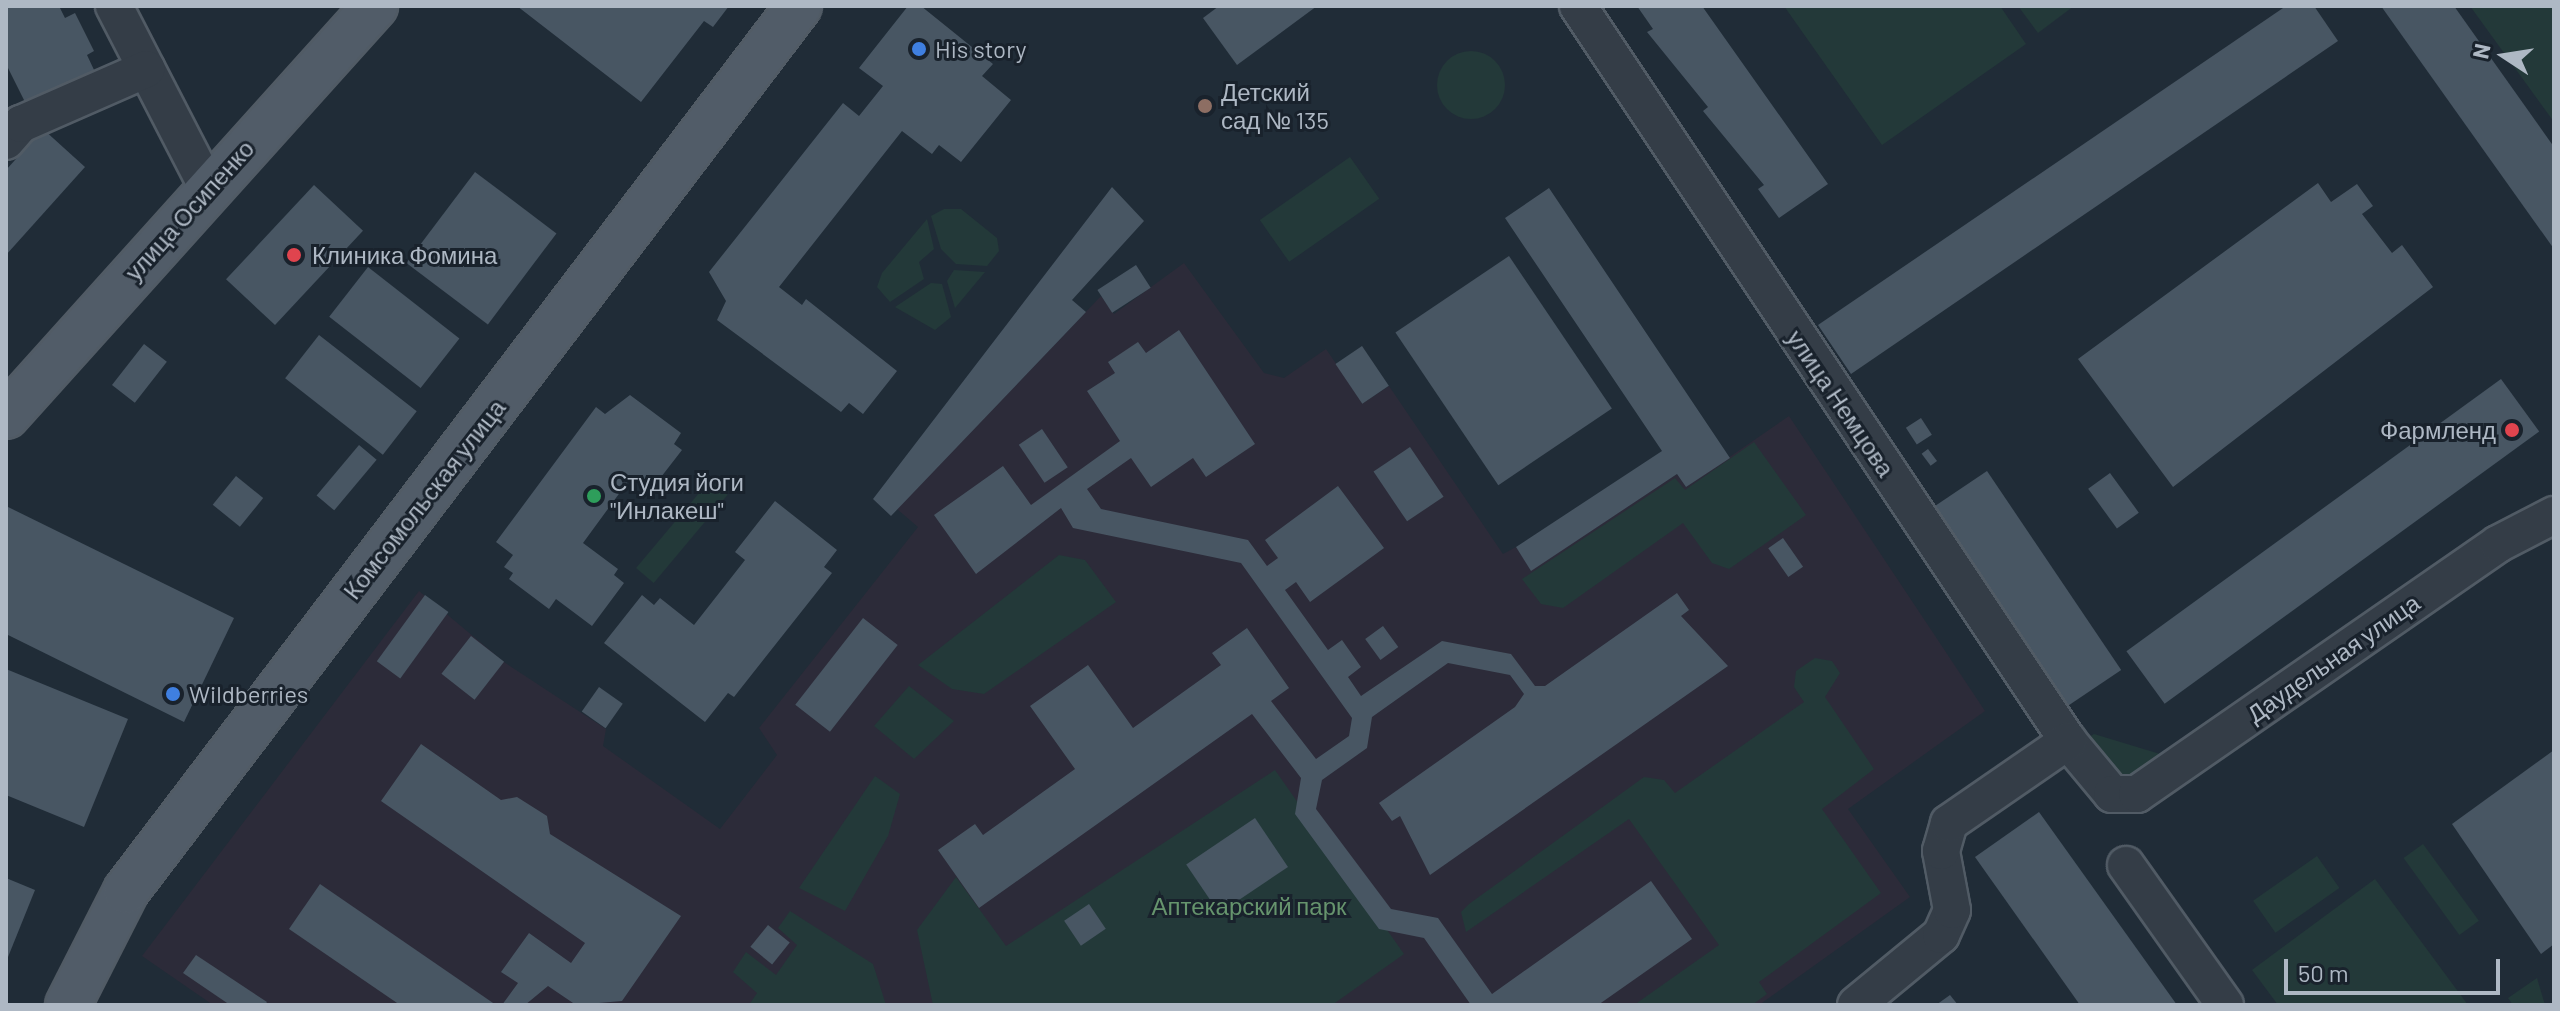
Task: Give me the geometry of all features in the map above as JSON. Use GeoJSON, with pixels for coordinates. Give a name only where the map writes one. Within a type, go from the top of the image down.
{"type":"FeatureCollection","features":[{"type":"Feature","properties":{"kind":"main road","name":"улица Осипенко"},"geometry":{"type":"LineString","coordinates":[[6,416],[375,6]]}},
{"type":"Feature","properties":{"kind":"main road","name":"Комсомольская улица"},"geometry":{"type":"LineString","coordinates":[[68,1005],[126,891],[799,6]]}},
{"type":"Feature","properties":{"kind":"street"},"geometry":{"type":"LineString","coordinates":[[114,6],[208,188]]}},
{"type":"Feature","properties":{"kind":"street","name":"улица Немцова"},"geometry":{"type":"LineString","coordinates":[[1578,6],[2068,741],[2112,794]]}},
{"type":"Feature","properties":{"kind":"street"},"geometry":{"type":"LineString","coordinates":[[6,141],[21,124],[146,69]]}},
{"type":"Feature","properties":{"kind":"street","name":"Даудельная улица"},"geometry":{"type":"LineString","coordinates":[[2112,794],[2137,794],[2498,544],[2554,515]]}},
{"type":"Feature","properties":{"kind":"street"},"geometry":{"type":"LineString","coordinates":[[1856,1005],[1941,935],[1953,900],[1941,851],[1949,823],[2068,741]]}},
{"type":"Feature","properties":{"kind":"street"},"geometry":{"type":"LineString","coordinates":[[2126,865],[2225,1005]]}},
{"type":"Feature","properties":{"kind":"shaded area"},"geometry":{"type":"Polygon","coordinates":[[[1184,263],[1264,373],[1284,378],[1326,349],[1363,403],[1389,386],[1503,554],[1516,547],[1531,570],[1677,474],[1686,487],[1789,416],[1985,711],[1848,809],[1910,897],[1759,1005],[213,1005],[142,956],[419,591],[504,662],[606,729],[603,746],[720,829],[777,755],[759,728],[918,527],[897,509],[1101,296],[1114,314],[1184,263]]]}},
{"type":"Feature","properties":{"kind":"green space"},"geometry":{"type":"Polygon","coordinates":[[[1784,6],[2000,6],[2026,44],[1882,145],[1784,6]]]}},
{"type":"Feature","properties":{"kind":"green space"},"geometry":{"type":"Polygon","coordinates":[[[2018,6],[2074,6],[2038,33],[2018,6]]]}},
{"type":"Feature","properties":{"kind":"green space"},"geometry":{"type":"Polygon","coordinates":[[[2470,6],[2554,6],[2554,122],[2470,6]]]}},
{"type":"Feature","properties":{"kind":"green space"},"geometry":{"type":"Polygon","coordinates":[[[1471,51],[1495,61],[1505,85],[1495,109],[1471,119],[1447,109],[1437,85],[1447,61],[1471,51]]]}},
{"type":"Feature","properties":{"kind":"green space"},"geometry":{"type":"Polygon","coordinates":[[[1350,157],[1379,199],[1289,262],[1260,220],[1350,157]]]}},
{"type":"Feature","properties":{"kind":"green space"},"geometry":{"type":"Polygon","coordinates":[[[944,209],[961,209],[997,238],[999,251],[987,266],[956,264],[941,249],[931,216],[944,209]]]}},
{"type":"Feature","properties":{"kind":"green space"},"geometry":{"type":"Polygon","coordinates":[[[927,219],[934,249],[919,262],[924,279],[890,302],[877,287],[882,273],[927,219]]]}},
{"type":"Feature","properties":{"kind":"green space"},"geometry":{"type":"Polygon","coordinates":[[[954,270],[985,272],[955,308],[947,281],[954,270]]]}},
{"type":"Feature","properties":{"kind":"green space"},"geometry":{"type":"Polygon","coordinates":[[[931,283],[942,284],[951,317],[935,330],[895,307],[931,283]]]}},
{"type":"Feature","properties":{"kind":"green space"},"geometry":{"type":"Polygon","coordinates":[[[1754,442],[1806,515],[1729,569],[1712,563],[1683,523],[1563,608],[1541,604],[1522,579],[1675,478],[1685,490],[1754,442]]]}},
{"type":"Feature","properties":{"kind":"green space"},"geometry":{"type":"Polygon","coordinates":[[[710,480],[728,495],[654,583],[636,568],[710,480]]]}},
{"type":"Feature","properties":{"kind":"green space"},"geometry":{"type":"Polygon","coordinates":[[[1059,555],[1085,560],[1116,602],[984,694],[952,689],[918,665],[1059,555]]]}},
{"type":"Feature","properties":{"kind":"green space"},"geometry":{"type":"Polygon","coordinates":[[[1815,658],[1832,661],[1840,673],[1825,697],[1874,769],[1822,809],[1881,893],[1759,982],[1767,994],[1752,1005],[1634,1005],[1719,945],[1629,819],[1466,932],[1461,912],[1469,904],[1644,777],[1664,780],[1675,793],[1804,702],[1794,687],[1796,671],[1815,658]]]}},
{"type":"Feature","properties":{"kind":"green space"},"geometry":{"type":"Polygon","coordinates":[[[909,686],[954,721],[914,759],[874,726],[909,686]]]}},
{"type":"Feature","properties":{"kind":"green space"},"geometry":{"type":"Polygon","coordinates":[[[2094,734],[2160,754],[2117,785],[2079,743],[2094,734]]]}},
{"type":"Feature","properties":{"kind":"green space","name":"Аптекарский парк"},"geometry":{"type":"Polygon","coordinates":[[[1275,770],[1404,954],[1332,1005],[933,1005],[917,930],[956,877],[1006,946],[1275,770]]]}},
{"type":"Feature","properties":{"kind":"green space"},"geometry":{"type":"Polygon","coordinates":[[[875,776],[900,794],[888,836],[845,911],[799,888],[875,776]]]}},
{"type":"Feature","properties":{"kind":"green space"},"geometry":{"type":"Polygon","coordinates":[[[2423,844],[2479,921],[2459,935],[2404,858],[2423,844]]]}},
{"type":"Feature","properties":{"kind":"green space"},"geometry":{"type":"Polygon","coordinates":[[[2317,856],[2339,888],[2275,933],[2253,901],[2317,856]]]}},
{"type":"Feature","properties":{"kind":"green space"},"geometry":{"type":"Polygon","coordinates":[[[2375,879],[2468,1005],[2278,1005],[2252,970],[2375,879]]]}},
{"type":"Feature","properties":{"kind":"green space"},"geometry":{"type":"Polygon","coordinates":[[[790,911],[873,964],[886,1005],[749,1005],[757,993],[733,972],[746,952],[776,975],[797,945],[778,928],[790,911]]]}},
{"type":"Feature","properties":{"kind":"green space"},"geometry":{"type":"Polygon","coordinates":[[[2537,978],[2545,1005],[2513,1005],[2508,998],[2537,978]]]}},
{"type":"Feature","properties":{"kind":"building"},"geometry":{"type":"Polygon","coordinates":[[[6,6],[59,6],[65,18],[75,13],[94,51],[87,55],[95,72],[27,106],[6,64],[6,6]]]}},
{"type":"Feature","properties":{"kind":"building"},"geometry":{"type":"Polygon","coordinates":[[[517,6],[729,6],[713,27],[704,21],[641,102],[517,6]]]}},
{"type":"Feature","properties":{"kind":"building"},"geometry":{"type":"Polygon","coordinates":[[[908,6],[921,6],[993,64],[982,76],[1011,100],[961,162],[939,145],[932,154],[902,131],[779,287],[802,305],[806,299],[897,371],[863,414],[849,403],[841,412],[717,320],[726,301],[709,272],[843,103],[859,116],[883,86],[859,68],[908,6]]]}},
{"type":"Feature","properties":{"kind":"building"},"geometry":{"type":"Polygon","coordinates":[[[1219,6],[1317,6],[1237,65],[1203,18],[1219,6]]]}},
{"type":"Feature","properties":{"kind":"building"},"geometry":{"type":"Polygon","coordinates":[[[1637,6],[1702,6],[1828,184],[1779,218],[1758,189],[1764,185],[1703,111],[1708,107],[1647,32],[1653,29],[1637,6]]]}},
{"type":"Feature","properties":{"kind":"building"},"geometry":{"type":"Polygon","coordinates":[[[2286,6],[2314,6],[2338,41],[1851,374],[1818,325],[2286,6]]]}},
{"type":"Feature","properties":{"kind":"building"},"geometry":{"type":"Polygon","coordinates":[[[2381,6],[2454,6],[2554,147],[2554,249],[2381,6]]]}},
{"type":"Feature","properties":{"kind":"building"},"geometry":{"type":"Polygon","coordinates":[[[43,129],[85,167],[6,255],[6,170],[43,129]]]}},
{"type":"Feature","properties":{"kind":"building"},"geometry":{"type":"Polygon","coordinates":[[[475,172],[556,233],[488,324],[406,263],[475,172]]]}},
{"type":"Feature","properties":{"kind":"building"},"geometry":{"type":"Polygon","coordinates":[[[2318,183],[2331,202],[2357,184],[2373,206],[2362,214],[2392,253],[2402,245],[2433,287],[2173,487],[2078,359],[2318,183]]]}},
{"type":"Feature","properties":{"kind":"building","name":"Клиника Фомина"},"geometry":{"type":"Polygon","coordinates":[[[314,185],[363,231],[275,325],[226,279],[314,185]]]}},
{"type":"Feature","properties":{"kind":"building"},"geometry":{"type":"Polygon","coordinates":[[[1112,187],[1144,221],[1072,300],[1086,312],[891,516],[873,499],[1112,187]]]}},
{"type":"Feature","properties":{"kind":"building"},"geometry":{"type":"Polygon","coordinates":[[[1549,188],[1730,458],[1686,487],[1677,474],[1531,571],[1516,547],[1662,451],[1505,218],[1549,188]]]}},
{"type":"Feature","properties":{"kind":"building"},"geometry":{"type":"Polygon","coordinates":[[[1509,256],[1612,409],[1498,485],[1395,333],[1509,256]]]}},
{"type":"Feature","properties":{"kind":"building"},"geometry":{"type":"Polygon","coordinates":[[[1136,265],[1151,288],[1112,313],[1097,290],[1136,265]]]}},
{"type":"Feature","properties":{"kind":"building"},"geometry":{"type":"Polygon","coordinates":[[[368,267],[459,338],[421,388],[329,317],[368,267]]]}},
{"type":"Feature","properties":{"kind":"building"},"geometry":{"type":"Polygon","coordinates":[[[1179,330],[1255,444],[1206,477],[1193,458],[1151,487],[1131,458],[1087,489],[1101,509],[1248,540],[1267,566],[1278,558],[1265,540],[1338,486],[1384,548],[1310,602],[1296,582],[1285,590],[1328,650],[1342,640],[1361,667],[1348,677],[1361,696],[1442,641],[1511,654],[1535,686],[1545,686],[1677,593],[1689,610],[1681,616],[1728,666],[1430,875],[1400,816],[1392,821],[1379,803],[1515,707],[1524,694],[1510,675],[1448,663],[1372,717],[1367,748],[1322,780],[1316,809],[1391,909],[1438,918],[1492,994],[1651,881],[1692,939],[1598,1005],[1471,1005],[1424,938],[1379,929],[1295,814],[1301,778],[1252,714],[979,908],[938,850],[975,824],[983,835],[1075,769],[1030,706],[1088,665],[1133,728],[1221,665],[1212,653],[1247,628],[1289,688],[1271,701],[1316,759],[1349,736],[1352,718],[1241,563],[1073,528],[1061,508],[976,574],[934,515],[1003,466],[1031,505],[1120,441],[1087,391],[1115,373],[1108,362],[1138,342],[1146,353],[1179,330]]]}},
{"type":"Feature","properties":{"kind":"building"},"geometry":{"type":"Polygon","coordinates":[[[319,335],[417,411],[383,455],[285,378],[319,335]]]}},
{"type":"Feature","properties":{"kind":"building"},"geometry":{"type":"Polygon","coordinates":[[[144,344],[167,362],[135,403],[112,385],[144,344]]]}},
{"type":"Feature","properties":{"kind":"building"},"geometry":{"type":"Polygon","coordinates":[[[1362,346],[1389,386],[1362,404],[1335,364],[1362,346]]]}},
{"type":"Feature","properties":{"kind":"building"},"geometry":{"type":"Polygon","coordinates":[[[2501,379],[2539,432],[2165,704],[2126,651],[2501,379]]]}},
{"type":"Feature","properties":{"kind":"building"},"geometry":{"type":"Polygon","coordinates":[[[630,395],[681,433],[674,444],[682,450],[651,490],[632,476],[583,543],[618,569],[614,575],[624,583],[592,626],[556,599],[549,609],[509,579],[513,573],[504,567],[513,555],[496,542],[596,407],[605,414],[630,395]]]}},
{"type":"Feature","properties":{"kind":"building"},"geometry":{"type":"Polygon","coordinates":[[[1921,418],[1932,435],[1917,445],[1906,428],[1921,418]]]}},
{"type":"Feature","properties":{"kind":"building"},"geometry":{"type":"Polygon","coordinates":[[[1042,429],[1068,467],[1045,483],[1019,445],[1042,429]]]}},
{"type":"Feature","properties":{"kind":"building"},"geometry":{"type":"Polygon","coordinates":[[[359,445],[377,460],[334,510],[317,496],[359,445]]]}},
{"type":"Feature","properties":{"kind":"building"},"geometry":{"type":"Polygon","coordinates":[[[1410,447],[1444,497],[1407,521],[1374,472],[1410,447]]]}},
{"type":"Feature","properties":{"kind":"building"},"geometry":{"type":"Polygon","coordinates":[[[1928,449],[1937,461],[1931,466],[1922,454],[1928,449]]]}},
{"type":"Feature","properties":{"kind":"building"},"geometry":{"type":"Polygon","coordinates":[[[1987,471],[2121,670],[2067,706],[1933,507],[1987,471]]]}},
{"type":"Feature","properties":{"kind":"building"},"geometry":{"type":"Polygon","coordinates":[[[2110,473],[2139,513],[2117,529],[2088,489],[2110,473]]]}},
{"type":"Feature","properties":{"kind":"building"},"geometry":{"type":"Polygon","coordinates":[[[236,476],[263,498],[240,527],[213,505],[236,476]]]}},
{"type":"Feature","properties":{"kind":"building"},"geometry":{"type":"Polygon","coordinates":[[[775,501],[837,550],[824,567],[832,573],[734,697],[728,693],[705,722],[604,643],[642,595],[654,605],[660,598],[694,625],[745,560],[735,552],[775,501]]]}},
{"type":"Feature","properties":{"kind":"building"},"geometry":{"type":"Polygon","coordinates":[[[6,506],[234,618],[184,722],[6,634],[6,506]]]}},
{"type":"Feature","properties":{"kind":"building"},"geometry":{"type":"Polygon","coordinates":[[[1783,538],[1803,567],[1788,577],[1768,548],[1783,538]]]}},
{"type":"Feature","properties":{"kind":"building"},"geometry":{"type":"Polygon","coordinates":[[[425,595],[448,612],[400,678],[377,661],[425,595]]]}},
{"type":"Feature","properties":{"kind":"building"},"geometry":{"type":"Polygon","coordinates":[[[863,618],[898,645],[830,732],[795,705],[863,618]]]}},
{"type":"Feature","properties":{"kind":"building"},"geometry":{"type":"Polygon","coordinates":[[[1383,626],[1398,647],[1380,660],[1365,639],[1383,626]]]}},
{"type":"Feature","properties":{"kind":"building"},"geometry":{"type":"Polygon","coordinates":[[[471,636],[504,662],[475,700],[441,674],[471,636]]]}},
{"type":"Feature","properties":{"kind":"building"},"geometry":{"type":"Polygon","coordinates":[[[6,669],[128,719],[84,827],[6,795],[6,669]]]}},
{"type":"Feature","properties":{"kind":"building"},"geometry":{"type":"Polygon","coordinates":[[[599,687],[623,704],[606,728],[582,712],[599,687]]]}},
{"type":"Feature","properties":{"kind":"building"},"geometry":{"type":"Polygon","coordinates":[[[421,744],[501,800],[517,797],[547,816],[550,834],[681,916],[622,1001],[576,1005],[548,986],[525,1005],[502,1005],[518,983],[501,972],[529,933],[571,963],[585,943],[381,801],[421,744]]]}},
{"type":"Feature","properties":{"kind":"building"},"geometry":{"type":"Polygon","coordinates":[[[2554,750],[2554,944],[2541,954],[2452,824],[2554,750]]]}},
{"type":"Feature","properties":{"kind":"building"},"geometry":{"type":"Polygon","coordinates":[[[2039,812],[2177,1005],[2080,1005],[1975,857],[2039,812]]]}},
{"type":"Feature","properties":{"kind":"building"},"geometry":{"type":"Polygon","coordinates":[[[1255,818],[1288,867],[1219,913],[1186,864],[1255,818]]]}},
{"type":"Feature","properties":{"kind":"building"},"geometry":{"type":"Polygon","coordinates":[[[6,878],[35,890],[6,962],[6,878]]]}},
{"type":"Feature","properties":{"kind":"building"},"geometry":{"type":"Polygon","coordinates":[[[320,884],[496,1005],[400,1005],[289,929],[320,884]]]}},
{"type":"Feature","properties":{"kind":"building"},"geometry":{"type":"Polygon","coordinates":[[[1089,904],[1106,929],[1081,946],[1064,921],[1089,904]]]}},
{"type":"Feature","properties":{"kind":"building"},"geometry":{"type":"Polygon","coordinates":[[[768,925],[790,943],[772,964],[750,947],[768,925]]]}},
{"type":"Feature","properties":{"kind":"building"},"geometry":{"type":"Polygon","coordinates":[[[196,955],[267,1002],[265,1005],[230,1005],[183,973],[196,955]]]}},
{"type":"Feature","properties":{"kind":"building"},"geometry":{"type":"Polygon","coordinates":[[[1950,995],[1958,1005],[1936,1005],[1950,995]]]}},
{"type":"Feature","properties":{"kind":"place","name":"His story"},"geometry":{"type":"Point","coordinates":[919,49]}},
{"type":"Feature","properties":{"kind":"place","name":"Детский сад № 135"},"geometry":{"type":"Point","coordinates":[1205,106]}},
{"type":"Feature","properties":{"kind":"place","name":"Клиника Фомина"},"geometry":{"type":"Point","coordinates":[294,255]}},
{"type":"Feature","properties":{"kind":"place","name":"Фармленд"},"geometry":{"type":"Point","coordinates":[2512,430]}},
{"type":"Feature","properties":{"kind":"place","name":"Студия йоги \"Инлакеш\""},"geometry":{"type":"Point","coordinates":[594,496]}},
{"type":"Feature","properties":{"kind":"place","name":"Wildberries"},"geometry":{"type":"Point","coordinates":[173,694]}}]}
